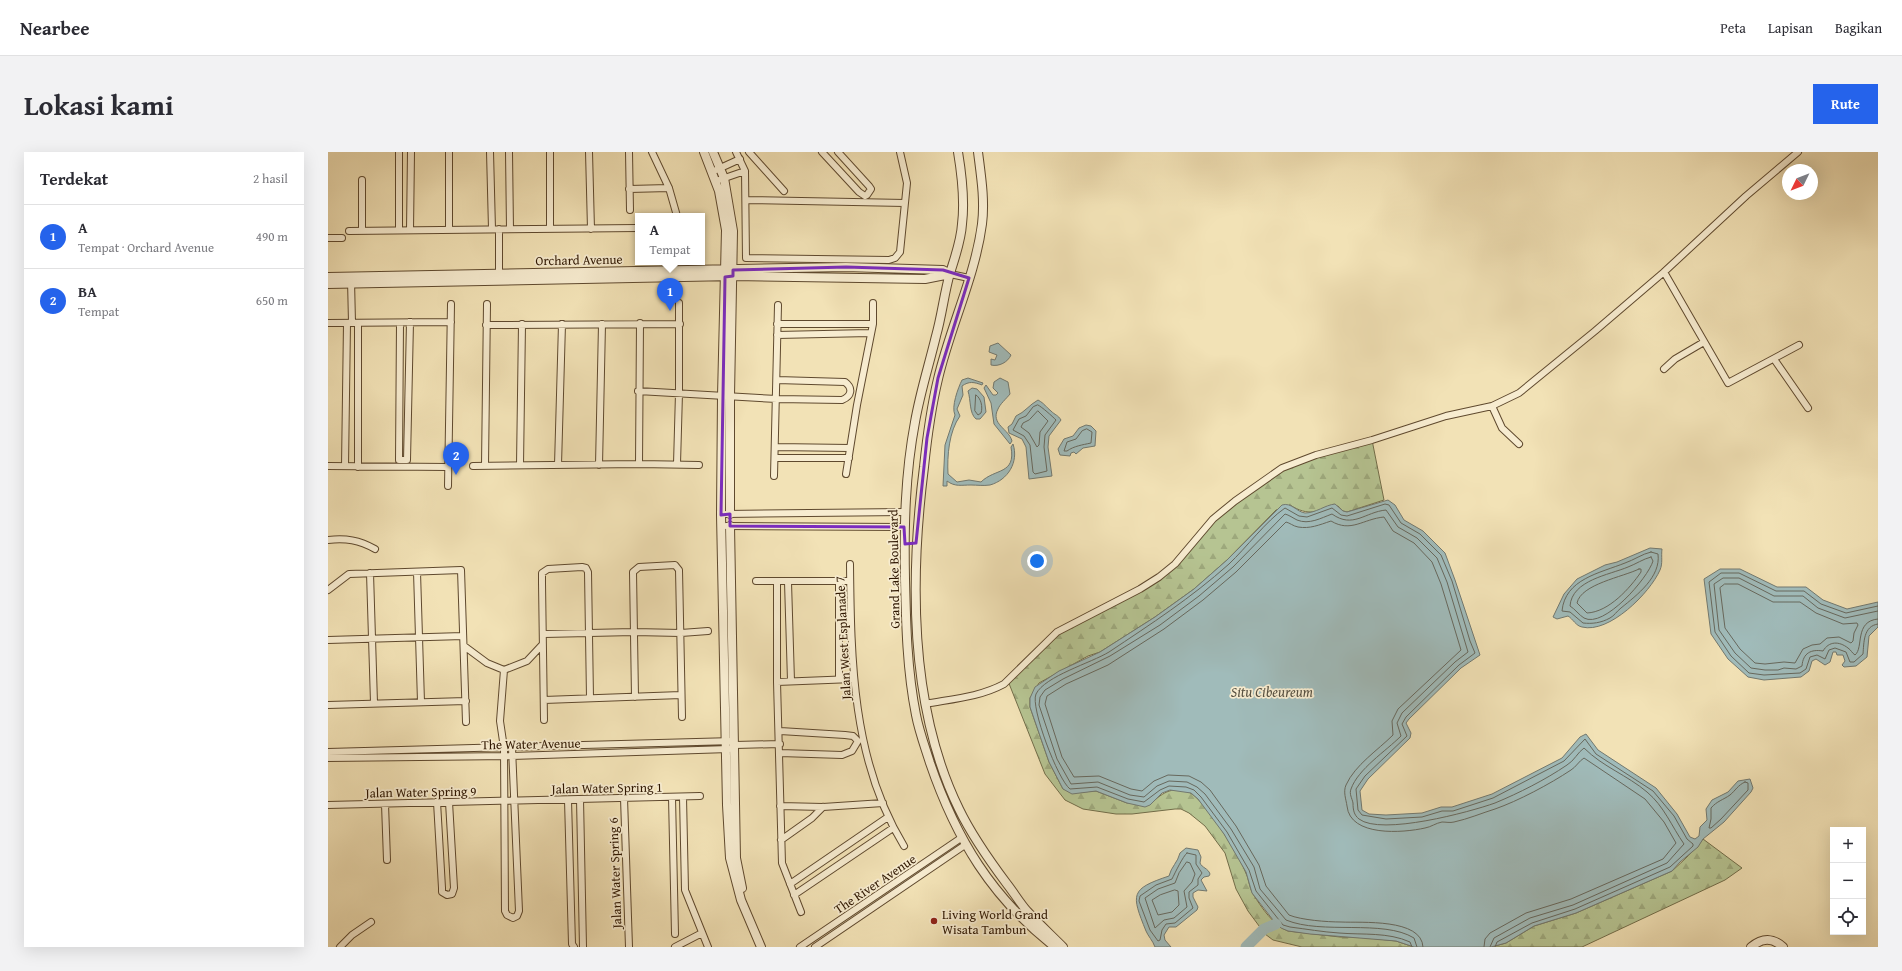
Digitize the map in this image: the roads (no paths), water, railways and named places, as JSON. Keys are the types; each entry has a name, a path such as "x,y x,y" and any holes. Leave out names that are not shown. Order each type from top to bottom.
{"street":[{"path":"399,152 399,230"},
{"path":"410,230 411,152"},
{"path":"449,152 449,230"},
{"path":"490,152 499,277"},
{"path":"509,152 510,229"},
{"path":"550,152 550,229"},
{"path":"589,152 591,229"},
{"path":"629,152 630,210"},
{"path":"652,152 669,188 676,213"},
{"path":"704,152 713,171 720,179"},
{"path":"712,152 721,168 720,179 729,273 721,514 726,526 735,745 736,858 746,900 767,947"},
{"path":"736,152 745,171 746,258 889,260 895,258 900,252 905,203 907,183 900,152"},
{"path":"749,152 784,191"},
{"path":"822,152 859,192 865,196 870,193 869,186 838,152"},
{"name":"Grand Lake Boulevard","path":"958,152 962,178 962,224 958,248 950,274 915,422 907,463 904,512 907,640 916,716 937,784 963,842 980,870 1006,902 1038,934 1055,947"},
{"name":"Grand Lake Boulevard","path":"978,152 981,174 983,214 970,278 938,378 921,492 916,543 918,641 925,704 931,733 947,781 958,808 972,834 1027,910 1063,947"},
{"path":"925,704 993,690 1004,684 1056,632 1140,589 1159,577 1175,564 1213,518 1235,500 1282,468 1316,454 1365,442 1446,416 1492,406 1528,386 1664,272 1746,196 1798,152"},
{"path":"713,171 740,159"},
{"path":"720,179 745,171"},
{"path":"362,180 362,230"},
{"path":"629,189 669,188"},
{"path":"746,200 905,203"},
{"path":"349,230 635,228"},
{"path":"328,238 342,238"},
{"name":"Orchard Avenue","path":"328,284 351,281 729,273 846,267 943,270 950,274 970,278"},
{"path":"1664,272 1728,383 1774,360 1799,345"},
{"name":"Orchard Avenue","path":"328,277 351,281"},
{"path":"351,281 358,467"},
{"path":"677,464 680,393 680,303"},
{"path":"846,474 870,333 873,324 873,303"},
{"path":"448,486 451,304"},
{"path":"485,466 487,304"},
{"path":"774,476 777,399 778,304"},
{"path":"400,322 399,460 404,461 407,460 410,322"},
{"path":"328,323 450,322"},
{"path":"344,466 352,323"},
{"path":"486,325 640,323 680,324"},
{"path":"639,464 638,391 640,323"},
{"path":"520,465 522,324"},
{"path":"558,465 562,324"},
{"path":"599,464 602,324"},
{"path":"777,324 873,324"},
{"path":"777,335 870,333"},
{"path":"1664,369 1675,359 1704,342"},
{"path":"1774,360 1808,408"},
{"path":"638,391 777,399 842,400 846,398 851,391 850,387 844,382 777,380"},
{"path":"726,396 730,514 726,526 726,745 730,858 741,900 761,947"},
{"path":"1492,406 1502,428 1519,444"},
{"path":"775,447 850,448"},
{"path":"775,458 849,458"},
{"path":"473,466 599,464 677,464 699,466"},
{"path":"328,466 448,467"},
{"path":"906,491 921,492"},
{"path":"721,514 904,512"},
{"path":"726,526 904,527"},
{"path":"328,540 350,539 362,542 375,549"},
{"path":"905,544 916,543"},
{"name":"Jalan West Esplanade 7","path":"850,564 853,679 861,730 869,765 888,817 904,846"},
{"path":"635,697 633,572 639,567 675,565 679,570 682,717"},
{"path":"544,720 542,573 548,569 582,567 586,568 588,572 590,698"},
{"path":"328,590 349,574 461,570 466,722"},
{"path":"417,572 421,702"},
{"path":"370,573 374,703"},
{"path":"756,581 850,581"},
{"path":"839,679 840,581"},
{"path":"777,582 777,682 780,731 782,863 801,912"},
{"path":"788,582 791,682"},
{"path":"544,634 634,632 681,633 708,631"},
{"path":"328,640 464,636"},
{"path":"464,646 487,664 504,670 527,661 542,645"},
{"path":"504,670 500,721 504,748 505,911 507,915 513,918 517,916 519,911 512,748"},
{"path":"777,682 853,679"},
{"path":"544,700 681,695"},
{"path":"328,705 466,701"},
{"path":"780,731 849,735 856,738 858,741 857,745 852,751 842,755 780,753"},
{"path":"695,742 695,751"},
{"name":"The Water Avenue","path":"328,752 695,742 726,745 780,744"},
{"name":"The Water Avenue","path":"328,758 512,756 695,751 726,745"},
{"name":"Jalan Water Spring 1","path":"514,801 700,796"},
{"path":"672,797 675,934"},
{"path":"683,797 684,884 708,947"},
{"name":"Jalan Water Spring 6","path":"624,798 629,947"},
{"path":"580,799 583,947"},
{"path":"568,800 572,944 574,947"},
{"name":"Jalan Water Spring 9","path":"328,805 514,801"},
{"path":"437,802 442,892 447,896 452,894 454,888 449,802"},
{"path":"780,806 823,807 883,803"},
{"path":"385,804 386,860"},
{"path":"781,840 812,818 823,807"},
{"path":"790,884 888,817"},
{"path":"794,895 893,828"},
{"name":"The River Avenue","path":"800,947 963,842"},
{"name":"The River Avenue","path":"815,947 963,842"},
{"path":"340,947 352,935 371,922"},
{"path":"675,947 702,933"},
{"path":"1038,934 1047,947"},
{"path":"1751,947 1765,939 1774,941 1783,947"}],"water":[{"path":"998,343 1011,355 1008,360 1003,363 991,365 991,359 995,360 997,355 989,352 990,346"},
{"path":"968,378 983,383 982,385 969,383 962,386 963,395 957,409 960,416 951,436 948,474 957,482 969,480 981,482 1007,467 1012,456 1011,447 1013,444 1013,464 1007,475 996,483 990,485 958,485 947,481 947,486 943,486 945,445 955,415 954,407 959,388 962,380"},
{"path":"1000,378 1008,382 1010,394 999,407 996,414 996,419 1010,437 1012,441 1010,444 994,424 991,403 984,388 986,385 993,395 996,395 998,393 993,388 994,382"},
{"path":"972,388 977,389 984,397 986,412 980,419 976,419 971,410 968,391"},
{"path":"1038,400 1061,420 1049,436 1048,447 1052,476 1029,479 1026,447 1022,439 1009,433 1008,427 1012,424 1016,416"},
{"path":"1086,425 1091,426 1096,431 1095,446 1083,448 1076,454 1074,452 1071,453 1070,456 1060,455 1058,449 1064,439 1073,436 1079,428"},
{"name":"Situ Cibeureum","path":"1388,500 1395,505 1404,520 1423,531 1445,553 1480,655 1461,668 1409,719 1406,723 1411,733 1410,738 1368,779 1360,791 1362,810 1369,814 1386,815 1422,813 1441,807 1452,807 1492,794 1562,758 1580,737 1586,734 1598,750 1656,788 1677,814 1690,837 1695,839 1699,836 1700,827 1707,820 1706,809 1712,800 1728,792 1738,781 1750,779 1753,788 1751,792 1724,822 1703,839 1698,847 1672,871 1576,913 1534,926 1506,943 1491,947 1414,947 1396,941 1310,934 1288,931 1281,928 1273,920 1252,893 1246,872 1224,834 1198,799 1191,793 1170,790 1162,793 1150,805 1145,807 1127,803 1096,791 1072,794 1063,789 1049,762 1030,707 1030,698 1035,687 1059,671 1100,652 1155,617 1194,589 1227,560 1282,505 1285,504 1291,506 1305,513 1313,512 1335,504 1343,511 1347,512"},
{"path":"1650,548 1662,549 1662,562 1660,570 1647,590 1638,600 1616,618 1593,628 1582,627 1576,624 1568,616 1557,619 1553,617 1564,594 1577,579 1605,565 1617,562"},
{"path":"1720,569 1740,569 1777,587 1806,587 1823,600 1847,609 1878,602 1878,627 1869,636 1867,657 1856,666 1844,667 1842,665 1845,661 1843,655 1837,655 1836,652 1833,652 1830,662 1825,665 1816,659 1812,661 1809,671 1801,677 1764,680 1748,677 1728,659 1711,634 1704,579"},
{"path":"1186,848 1198,850 1201,857 1200,863 1210,874 1201,880 1207,891 1198,890 1193,893 1193,897 1198,907 1197,910 1176,927 1169,927 1164,935 1165,940 1171,947 1155,947 1141,919 1136,901 1137,894 1147,885 1169,876 1180,853"}],"waterway":[{"path":"1246,947 1264,929 1276,924"}],"place":[{"name":"A","path":"670,311"},
{"name":"BA","path":"456,475"},
{"name":"Living World Grand Wisata Tambun","path":"934,921"}]}
